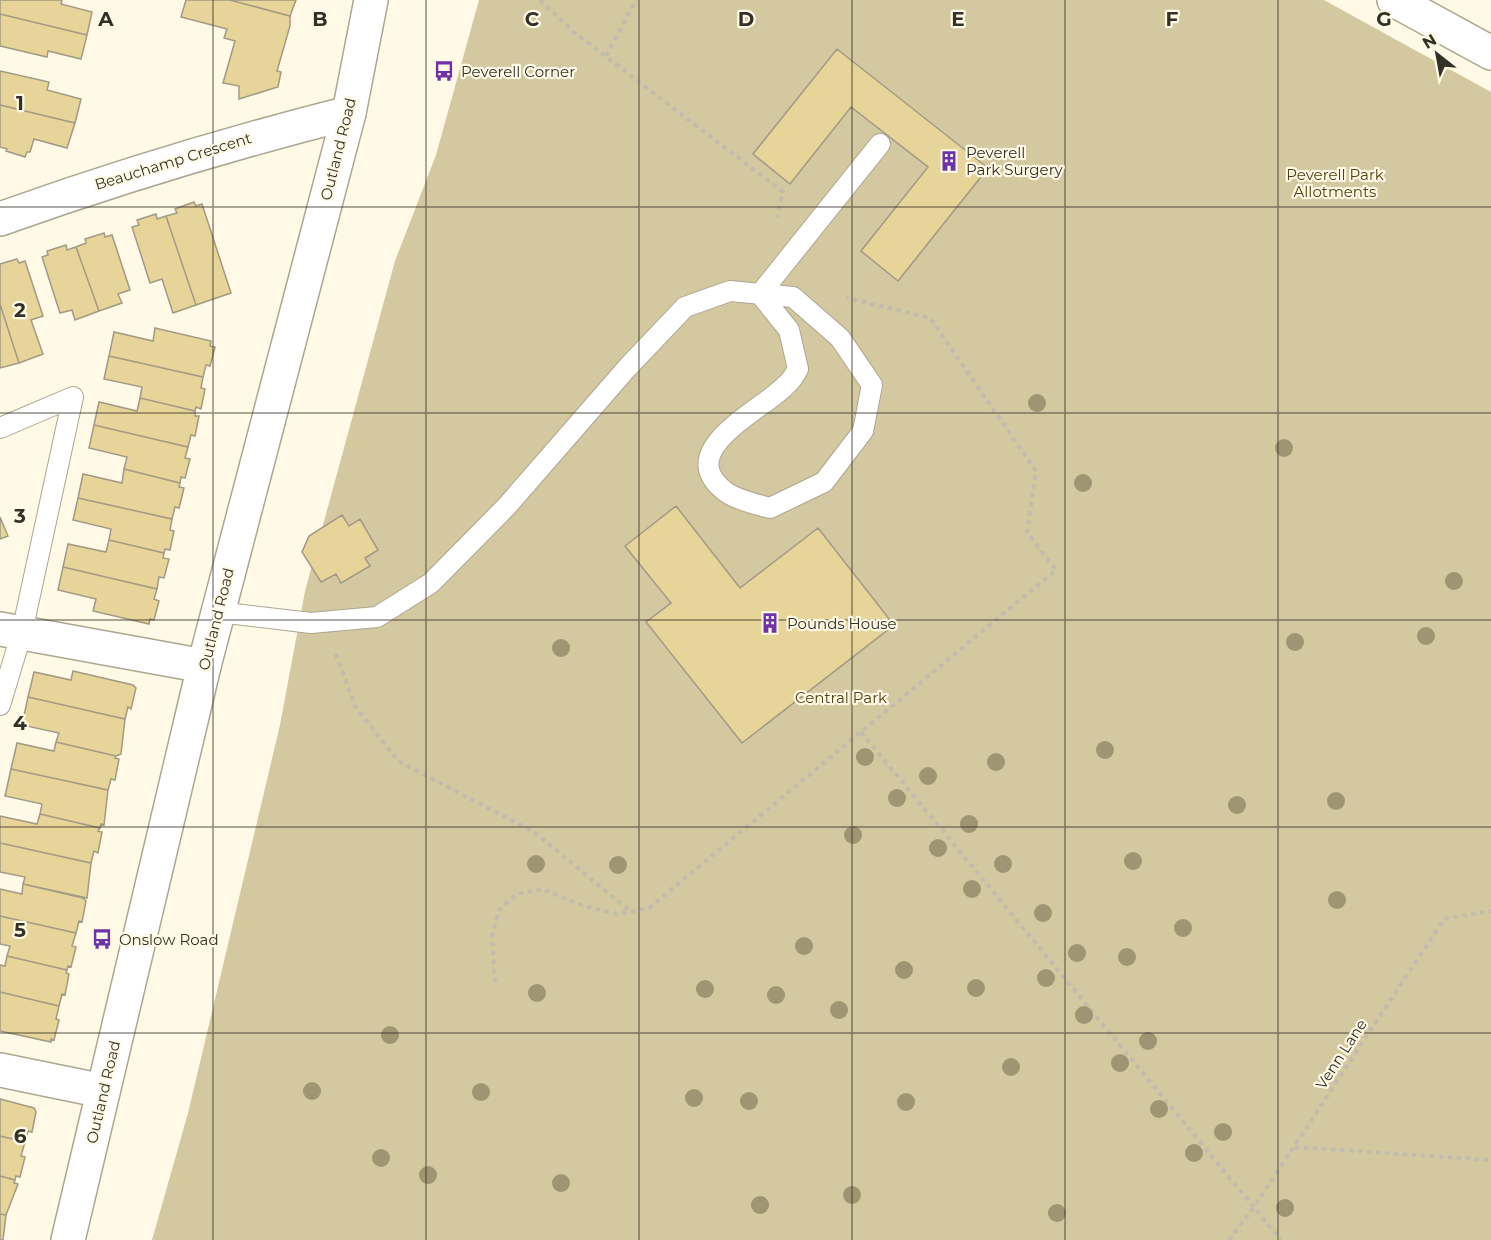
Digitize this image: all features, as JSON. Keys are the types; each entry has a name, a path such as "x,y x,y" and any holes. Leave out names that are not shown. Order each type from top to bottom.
{"main road":[{"name":"Outland Road","path":"68,1240 204,666 349,113 371,0"},
{"path":"1394,0 1491,52"},
{"name":"Beauchamp Crescent","path":"0,219 119,177 256,136 349,113"},
{"path":"11,630 204,666"},
{"path":"0,1070 103,1091"}],"lane":[{"path":"760,294 880,144"},
{"path":"218,612 311,622 377,617 431,583 507,506 627,368 685,307 730,291 793,297 840,338 872,385 863,431 824,482 770,508 727,493 710,476 709,460 717,442 787,385 798,369 789,330 760,294"},
{"path":"0,428 73,397 11,630 0,705"}],"path":[{"path":"540,0 606,56 783,192 775,226"},
{"path":"606,56 636,0"},
{"path":"495,982 492,936 494,928 499,910 518,894 542,889 584,906 617,914 649,908 1056,570 1027,532 1036,471 930,318 838,296 793,297"},
{"path":"329,621 338,664 355,706 398,761 534,832 631,912"},
{"path":"861,732 1281,1240"},
{"name":"Venn Lane","path":"1229,1240 1254,1207 1444,919 1491,911"},
{"path":"1294,1147 1491,1160"}],"green space":[{"name":"Central Park","path":"479,0 1324,0 1491,92 1491,1240 152,1240 188,1113 280,725 305,591 395,261 436,155"}],"building":[{"path":"0,0 62,0 61,4 92,12 87,35 0,14"},
{"path":"186,0 230,0 290,16 290,26 277,71 281,72 278,87 239,99 239,86 223,83 235,41 224,38 227,29 181,17"},
{"path":"230,0 296,0 290,16"},
{"path":"0,14 87,35 81,59 48,51 47,57 0,46"},
{"name":"Peverell Park Surgery","path":"837,49 988,168 898,281 861,251 928,167 851,107 790,184 753,154"},
{"path":"0,71 49,82 47,90 81,99 75,123 0,105"},
{"path":"0,105 75,123 67,148 34,139 30,152 27,152 25,157 6,151 7,149 0,147"},
{"path":"194,202 196,206 202,204 231,293 196,305 166,216 177,213 175,209"},
{"path":"156,214 157,219 166,216 196,305 173,313 162,279 150,283 132,227 139,225 137,220"},
{"path":"104,233 105,237 112,235 130,290 118,294 122,303 99,311 76,247 86,243 85,239"},
{"path":"66,245 67,250 76,247 99,311 75,320 72,310 60,313 42,257 48,255 47,251"},
{"path":"17,259 19,263 25,261 43,316 31,320 43,354 19,363 0,304 0,264"},
{"path":"0,304 19,363 0,368"},
{"path":"155,328 211,341 210,346 215,347 210,366 206,365 203,377 109,356 114,332 153,341"},
{"path":"109,356 203,377 201,388 205,389 201,409 196,407 195,411 140,398 142,387 104,379"},
{"path":"140,398 195,411 195,416 199,416 195,436 191,435 188,447 94,425 99,402 137,411"},
{"path":"94,425 188,447 185,458 190,459 185,478 181,477 180,483 124,469 127,457 89,448"},
{"path":"124,469 180,483 179,487 184,488 179,508 175,507 172,519 78,498 83,474 122,483"},
{"path":"78,498 172,519 170,530 174,531 170,550 165,549 164,553 109,540 111,529 73,520"},
{"name":"Pounds House","path":"676,506 740,588 818,528 894,625 742,743 646,622 671,603 625,546"},
{"path":"342,515 349,526 360,519 378,550 365,558 370,566 341,583 336,574 321,582 302,552 309,536"},
{"path":"0,517 8,536 0,539"},
{"path":"109,540 164,553 163,558 169,559 164,578 159,577 157,589 63,567 68,544 106,552"},
{"path":"63,567 157,589 154,599 159,601 154,620 150,619 149,624 93,611 96,599 58,590"},
{"path":"73,671 133,685 136,688 131,709 128,707 125,719 28,697 34,672 71,680"},
{"path":"28,697 125,719 121,754 116,756 56,742 59,733 22,725"},
{"path":"56,742 116,756 115,758 119,759 115,780 111,779 108,790 11,769 17,743 54,751"},
{"path":"11,769 108,790 104,825 101,824 100,828 40,814 42,804 5,796"},
{"path":"40,814 100,828 98,831 102,832 98,853 94,851 91,863 0,843 0,816 37,824"},
{"path":"0,843 91,863 87,898 23,884 25,877 0,872"},
{"path":"23,884 83,898 86,901 82,922 79,921 76,933 0,916 0,889 22,894"},
{"path":"0,916 76,933 72,946 76,947 71,967 68,966 67,970 7,956 10,946 0,944"},
{"path":"7,956 67,970 66,973 69,974 65,995 62,994 59,1006 0,992 0,965 5,966"},
{"path":"0,992 59,1006 56,1019 59,1020 54,1040 51,1039 51,1042 0,1031"},
{"path":"0,1099 34,1108 36,1112 32,1132 28,1131 25,1142 0,1136"},
{"path":"0,1136 25,1142 21,1156 25,1157 20,1177 16,1176 15,1180 0,1176"},
{"path":"0,1176 15,1180 14,1183 18,1184 6,1215 0,1214"},
{"path":"0,1214 6,1215 3,1240 0,1240"}],"place":[{"name":"Peverell Corner","path":"444,71"},
{"name":"Peverell Park Surgery","path":"949,161"},
{"name":"Pounds House","path":"770,623"},
{"name":"Onslow Road","path":"102,939"}],"park label":[{"name":"Peverell Park Allotments","path":"1335,182"}]}
